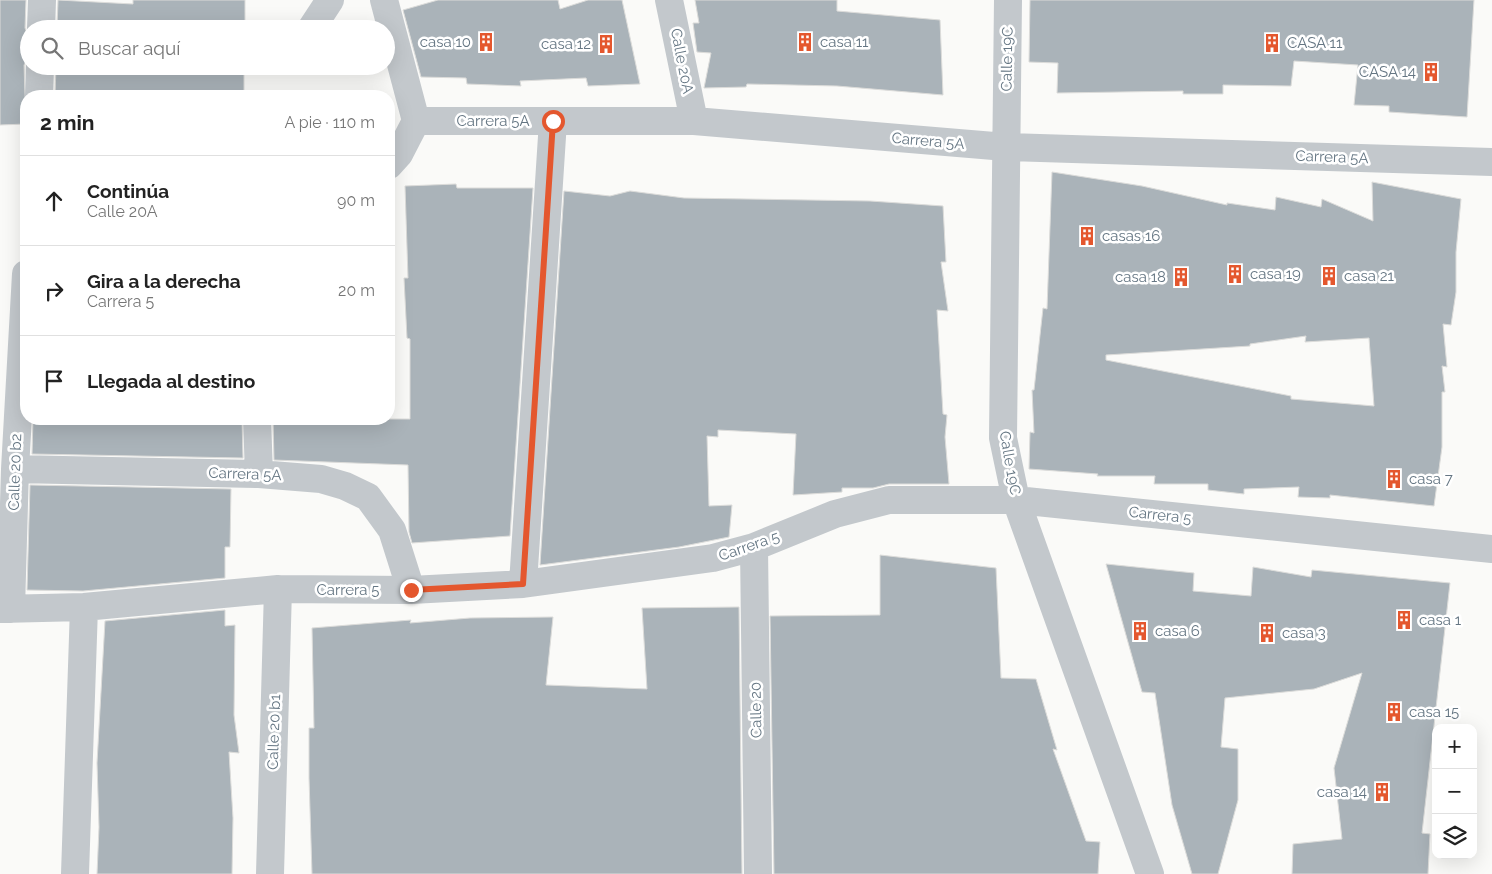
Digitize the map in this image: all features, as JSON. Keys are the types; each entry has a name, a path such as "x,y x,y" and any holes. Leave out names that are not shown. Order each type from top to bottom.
{"street":[{"path":"42,0 42,20"},
{"path":"318,20 330,0"},
{"path":"384,0 389,20"},
{"name":"Calle 20A","path":"669,0 694,121"},
{"name":"Calle 19C","path":"1008,0 1003,438 1016,500 1150,874"},
{"path":"395,42 416,121 395,158"},
{"path":"38,90 39,75"},
{"name":"Carrera 5A","path":"416,121 694,121 1006,147 1492,162"},
{"path":"523,584 553,121"},
{"name":"Calle 20 b2","path":"5,609 15,469 16,321 20,302"},
{"path":"257,425 258,474"},
{"name":"Carrera 5A","path":"15,469 258,474 321,479 345,486 368,497 392,530 411,590"},
{"name":"Carrera 5","path":"5,609 84,607 278,590 411,590 523,584 713,558 754,546 835,514 889,500 1016,500 1492,549"},
{"name":"Calle 20","path":"754,546 758,874"},
{"name":"Calle 20 b1","path":"270,874 278,590"},
{"path":"75,874 84,607"}],"building":[{"path":"0,0 26,0 25,20 20,20 20,75 24,75 25,90 20,90 20,124 0,125"},
{"path":"58,0 133,4 133,0 245,0 245,20 57,20"},
{"path":"438,0 558,0 560,9 588,0 622,0 640,84 588,86 586,78 520,81 521,86 467,84 466,78 421,77 403,10"},
{"path":"695,0 837,0 837,11 940,20 943,95 837,86 747,84 746,87 704,88 711,53 697,52 693,23 699,23"},
{"path":"1030,0 1474,0 1467,117 1389,112 1389,106 1354,105 1358,65 1294,61 1291,86 1223,85 1223,94 1183,94 1183,91 1057,93 1058,63 1029,62"},
{"path":"56,75 244,75 244,90 55,90"},
{"path":"1052,172 1142,186 1227,205 1227,203 1275,210 1276,197 1321,207 1322,199 1373,221 1372,182 1461,199 1456,252 1456,292 1451,325 1443,324 1447,367 1442,366 1445,392 1442,392 1442,447 1434,506 1330,495 1330,498 1298,497 1299,487 1244,489 1244,494 1208,490 1208,484 1154,484 1155,476 1097,476 1098,474 1029,469 1030,432 1034,433 1032,390 1034,390 1043,308 1047,309","holes":["1306,336 1305,342 1369,338 1374,406 1291,399 1291,396 1106,360 1106,355 1250,346 1250,344"]},
{"path":"456,184 457,188 533,188 510,536 412,543 409,532 408,465 274,460 273,425 395,425 395,419 410,419 410,339 407,338 404,278 408,278 405,186"},
{"path":"564,191 610,196 630,191 684,198 870,201 943,206 946,262 941,262 948,311 937,310 943,414 947,415 945,437 949,484 889,484 873,488 842,488 842,492 793,495 796,434 718,430 718,437 707,436 709,506 732,505 729,537 679,547 540,565"},
{"path":"33,425 242,425 243,458 32,454"},
{"path":"30,485 231,489 230,547 225,547 225,578 83,591 27,590"},
{"path":"880,555 996,568 1001,678 1036,679 1057,750 1053,749 1086,841 1100,842 1098,874 774,874 770,616 880,615"},
{"path":"1106,564 1194,573 1193,591 1251,596 1253,567 1311,577 1312,570 1450,583 1434,724 1432,724 1432,744 1422,833 1430,834 1428,874 1292,874 1293,844 1342,839 1334,768 1362,673 1314,689 1225,698 1221,747 1238,749 1238,800 1218,874 1192,874 1172,805 1155,693 1142,692"},
{"path":"739,607 742,874 312,874 309,728 314,728 312,628 411,620 410,623 470,618 553,617 546,685 647,689 642,608"},
{"path":"225,610 225,626 235,625 234,715 239,753 229,752 233,818 232,874 97,874 99,827 97,763 105,621"}],"place":[{"name":"casa 10","path":"486,42"},
{"name":"casa 11","path":"805,42"},
{"name":"CASA 11","path":"1272,43"},
{"name":"casa 12","path":"606,44"},
{"name":"CASA 14","path":"1431,72"},
{"name":"casas 16","path":"1087,236"},
{"name":"casa 19","path":"1235,274"},
{"name":"casa 21","path":"1329,276"},
{"name":"casa 18","path":"1181,277"},
{"name":"casa 7","path":"1394,479"},
{"name":"casa 1","path":"1404,620"},
{"name":"casa 6","path":"1140,631"},
{"name":"casa 3","path":"1267,633"},
{"name":"casa 15","path":"1394,712"},
{"name":"casa 14","path":"1382,792"}],"route":[{"path":"411,590 523,584 553,121"}]}
